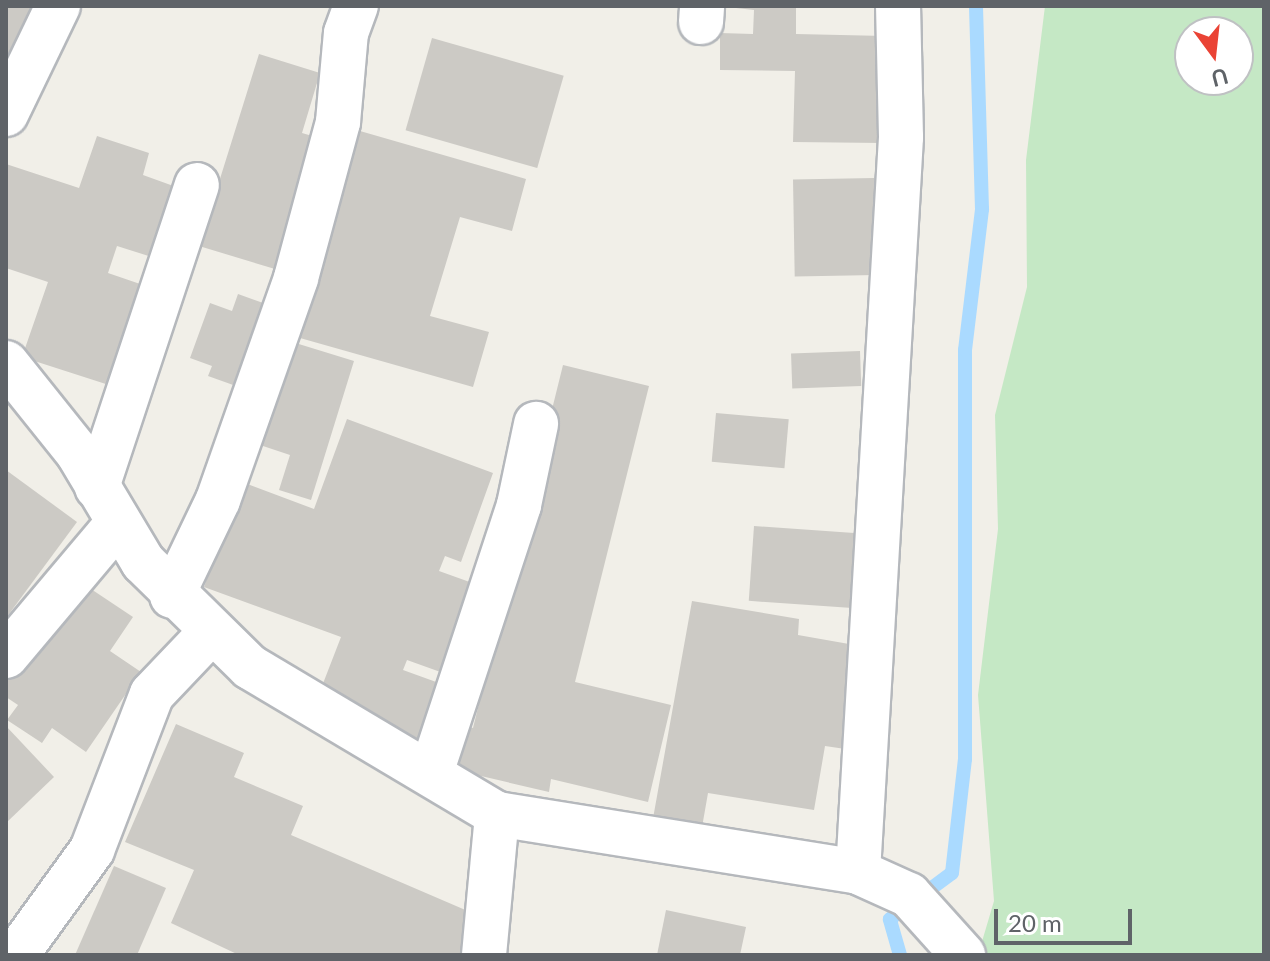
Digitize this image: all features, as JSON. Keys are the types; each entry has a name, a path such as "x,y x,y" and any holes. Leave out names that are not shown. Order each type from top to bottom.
{"street":[{"path":"6,114 58,6"},
{"path":"172,596 218,500 296,278 338,122 346,33 356,6"},
{"path":"858,872 901,137 898,6"},
{"path":"6,656 107,506 197,185"},
{"path":"6,363 172,596 250,667 432,770 497,814 858,872 909,895 957,950"},
{"path":"432,770 519,505 536,424"},
{"path":"16,955 92,850 152,694 210,633"},
{"path":"484,955 497,814"}],"green space":[{"path":"1045,6 1264,6 1264,955 978,955 994,901 978,695 998,529 995,415 1027,287 1026,160"}],"building":[{"path":"6,6 40,6 6,75"},
{"path":"718,6 796,6 796,34 885,36 882,143 793,142 795,71 720,70 720,33 753,34 754,10"},
{"path":"432,38 564,76 537,168 406,130"},
{"path":"259,54 320,73 302,133 326,140 285,272 199,246"},
{"path":"360,131 526,179 512,231 460,217 430,316 489,332 473,387 300,338"},
{"path":"97,136 149,153 143,175 179,188 155,258 117,246 108,273 146,286 112,386 22,357 48,282 6,268 6,164 79,188"},
{"path":"874,178 876,275 795,276 793,179"},
{"path":"238,294 280,309 250,391 208,376 212,366 190,358 210,303 232,311"},
{"path":"289,341 354,361 311,500 279,490 290,455 257,444"},
{"path":"860,351 861,386 792,388 791,353"},
{"path":"563,365 649,386 575,682 671,705 648,802 551,779 549,792 451,769 461,725 473,728"},
{"path":"716,413 789,419 784,468 712,462"},
{"path":"347,419 493,473 461,562 445,556 439,571 478,585 446,674 407,660 403,670 450,687 426,751 317,699 341,637 204,587 242,482 314,509"},
{"path":"6,470 77,522 6,618"},
{"path":"754,526 865,534 859,609 749,601"},
{"path":"88,587 133,617 110,651 141,672 86,752 52,728 42,743 7,720 18,705 6,697 6,682 54,612 65,620"},
{"path":"692,601 799,619 798,635 866,647 859,751 825,746 814,810 708,793 701,833 652,824"},
{"path":"176,724 244,753 234,777 303,806 291,835 484,918 468,955 239,955 171,923 194,870 125,842"},
{"path":"6,726 54,777 6,823"},
{"path":"114,866 166,888 137,955 75,955"},
{"path":"666,910 746,927 740,955 657,955"}],"waterway":[{"path":"900,955 890,919 952,873 965,759 965,350 982,209 976,6"}]}
